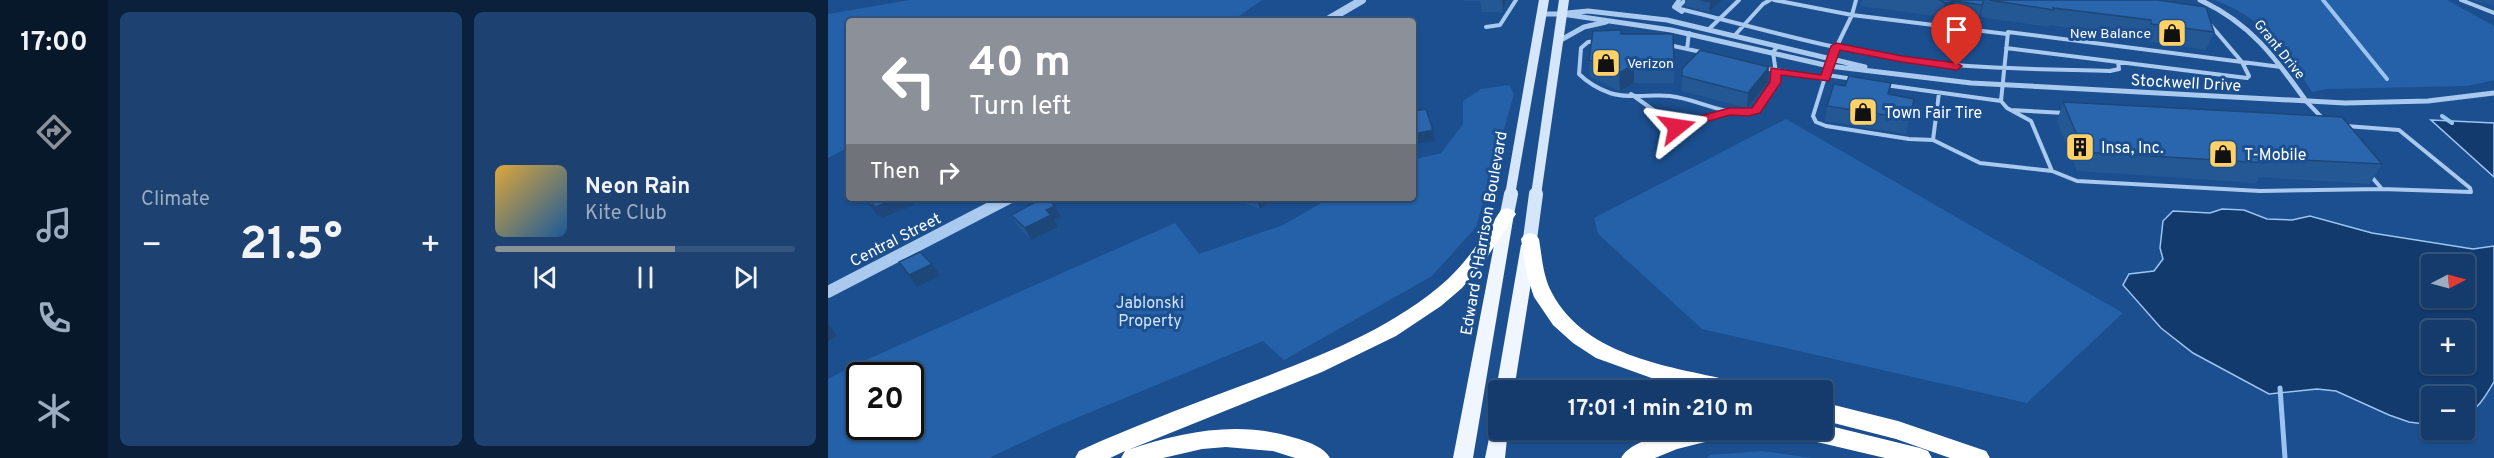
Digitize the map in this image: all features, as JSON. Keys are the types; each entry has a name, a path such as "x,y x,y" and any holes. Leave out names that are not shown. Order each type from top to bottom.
{"highway":[{"path":"1087,458 1154,429 1331,360 1390,331 1454,284 1476,260 1507,214"},
{"path":"1530,239 1537,279 1544,297 1555,314 1578,336 1607,354 1629,362 1699,380"},
{"path":"1833,414 1907,433 1978,458"},
{"path":"1833,435 1920,458"},
{"path":"1133,458 1198,441 1234,438 1272,440 1318,458"},
{"path":"1633,458 1673,440"}],"main road":[{"name":"Edward S Harrison Boulevard","path":"1463,458 1544,0"},
{"path":"1507,380 1530,239 1564,0"},
{"path":"1495,458 1497,440"}],"street":[{"path":"1331,18 1362,0"},
{"name":"Grant Drive","path":"2200,0 2218,7 2247,26 2306,101"},
{"name":"Stockwell Drive","path":"1562,14 1588,10 1667,20 1877,71"},
{"name":"Stockwell Drive","path":"1541,14 1562,14 1689,33 1830,66 2003,86 2306,101 2414,102 2494,93"},
{"name":"Stockwell Drive","path":"1559,41 1584,27 1612,21"},
{"name":"Central Street","path":"828,292 1003,201"}],"lane":[{"path":"1486,27 1500,25 1503,17 1514,9 1516,0"},
{"path":"1679,0 1674,5 1677,10 1703,15"},
{"path":"1685,0 1679,6 1680,9 1906,60 1957,66 2110,71 2119,69 2118,62"},
{"path":"1709,29 1739,0"},
{"path":"1735,35 1764,4 1772,0 1852,15 2007,34 2011,32 2281,67"},
{"path":"1856,0 1852,15 1831,58 1813,116 1816,122 1826,126 1909,139 1933,140 1980,163 2052,171 2083,182 2259,191 2382,189 2465,193 2471,190 2399,130 2339,126"},
{"path":"2461,0 2494,14"},
{"path":"2006,48 2247,78 2242,62 2205,20"},
{"path":"1687,49 1689,33"},
{"path":"2001,101 2007,34"},
{"path":"1607,41 1588,42 1581,48 1581,76 1609,93 1672,96 1729,112 1748,113 1756,111 1776,82 1773,52 1778,46"},
{"path":"1666,44 1709,54"},
{"path":"1764,68 1860,80"},
{"path":"1883,84 2001,101 2011,110 2031,121 2052,171"},
{"path":"1933,140 1939,93"},
{"path":"1630,94 1677,127 1729,112"},
{"path":"2306,101 2329,125 2317,125"},
{"path":"2011,110 2070,113"},
{"path":"2367,171 2382,189"}],"green space":[{"path":"910,0 1262,0 1236,18 846,18 846,149 828,158 828,14"},
{"path":"2214,0 2447,0 2494,26 2494,80 2468,86 2327,89 2312,92 2272,37 2247,16"},
{"name":"Jablonski Property","path":"1509,85 1514,94 1476,227 1432,276 1284,360 1263,341 1057,426 989,458 828,458 828,379 846,370 846,440 924,440 924,362 861,362 1175,223 1199,254 1283,225 1325,201 1416,201 1416,159 1441,153 1463,124 1463,101 1481,89"},
{"path":"1786,119 2123,313 2027,403 1702,329 1598,234 1594,218"},
{"path":"1761,451 1813,458 1707,458 1710,455"}],"shaded area":[{"path":"2431,120 2494,123 2494,177"},
{"path":"2222,209 2244,210 2267,219 2292,220 2310,216 2372,233 2473,249 2494,246 2494,382 2475,408 2475,386 2421,386 2421,424 2389,415 2336,391 2317,389 2269,394 2193,353 2161,328 2123,285 2129,274 2154,271 2163,259 2160,248 2163,221 2173,211 2210,213"}],"building":[{"path":"1940,0 1984,0 1982,5 1955,1 1945,3"},
{"path":"1989,0 2157,0 2206,7 2214,32 2151,24 2151,20 2053,8 2054,10"},
{"path":"1621,30 1621,34 1673,34 1674,65 1634,65 1619,73 1589,60 1593,31"},
{"path":"1700,50 1769,67 1748,93 1682,76 1682,69"},
{"path":"1849,76 1891,83 1888,94 1914,99 1910,119 1827,106 1834,84 1845,86"},
{"path":"2063,102 2342,117 2382,164 2262,158 2266,163 2084,152"},
{"path":"1426,109 1433,130 1416,134 1416,111"},
{"path":"868,201 890,201 875,207 873,204 870,205"},
{"path":"1037,201 1049,201 1055,206 1046,210 1051,215 1025,228 1011,215"},
{"path":"920,252 932,264 909,275 899,262"}],"waterway":[{"path":"2323,0 2387,79"},
{"path":"2442,116 2452,123"},
{"path":"2280,388 2285,458"}],"place":[{"name":"New Balance","path":"2172,33"},
{"name":"Verizon","path":"1606,63"},
{"name":"Town Fair Tire","path":"1863,112"},
{"name":"Insa, Inc.","path":"2080,147"},
{"name":"T-Mobile","path":"2223,154"}],"route":[{"path":"1677,127 1729,112 1756,111 1777,80 1775,71 1825,79 1836,46 1902,59 1957,66"}]}
